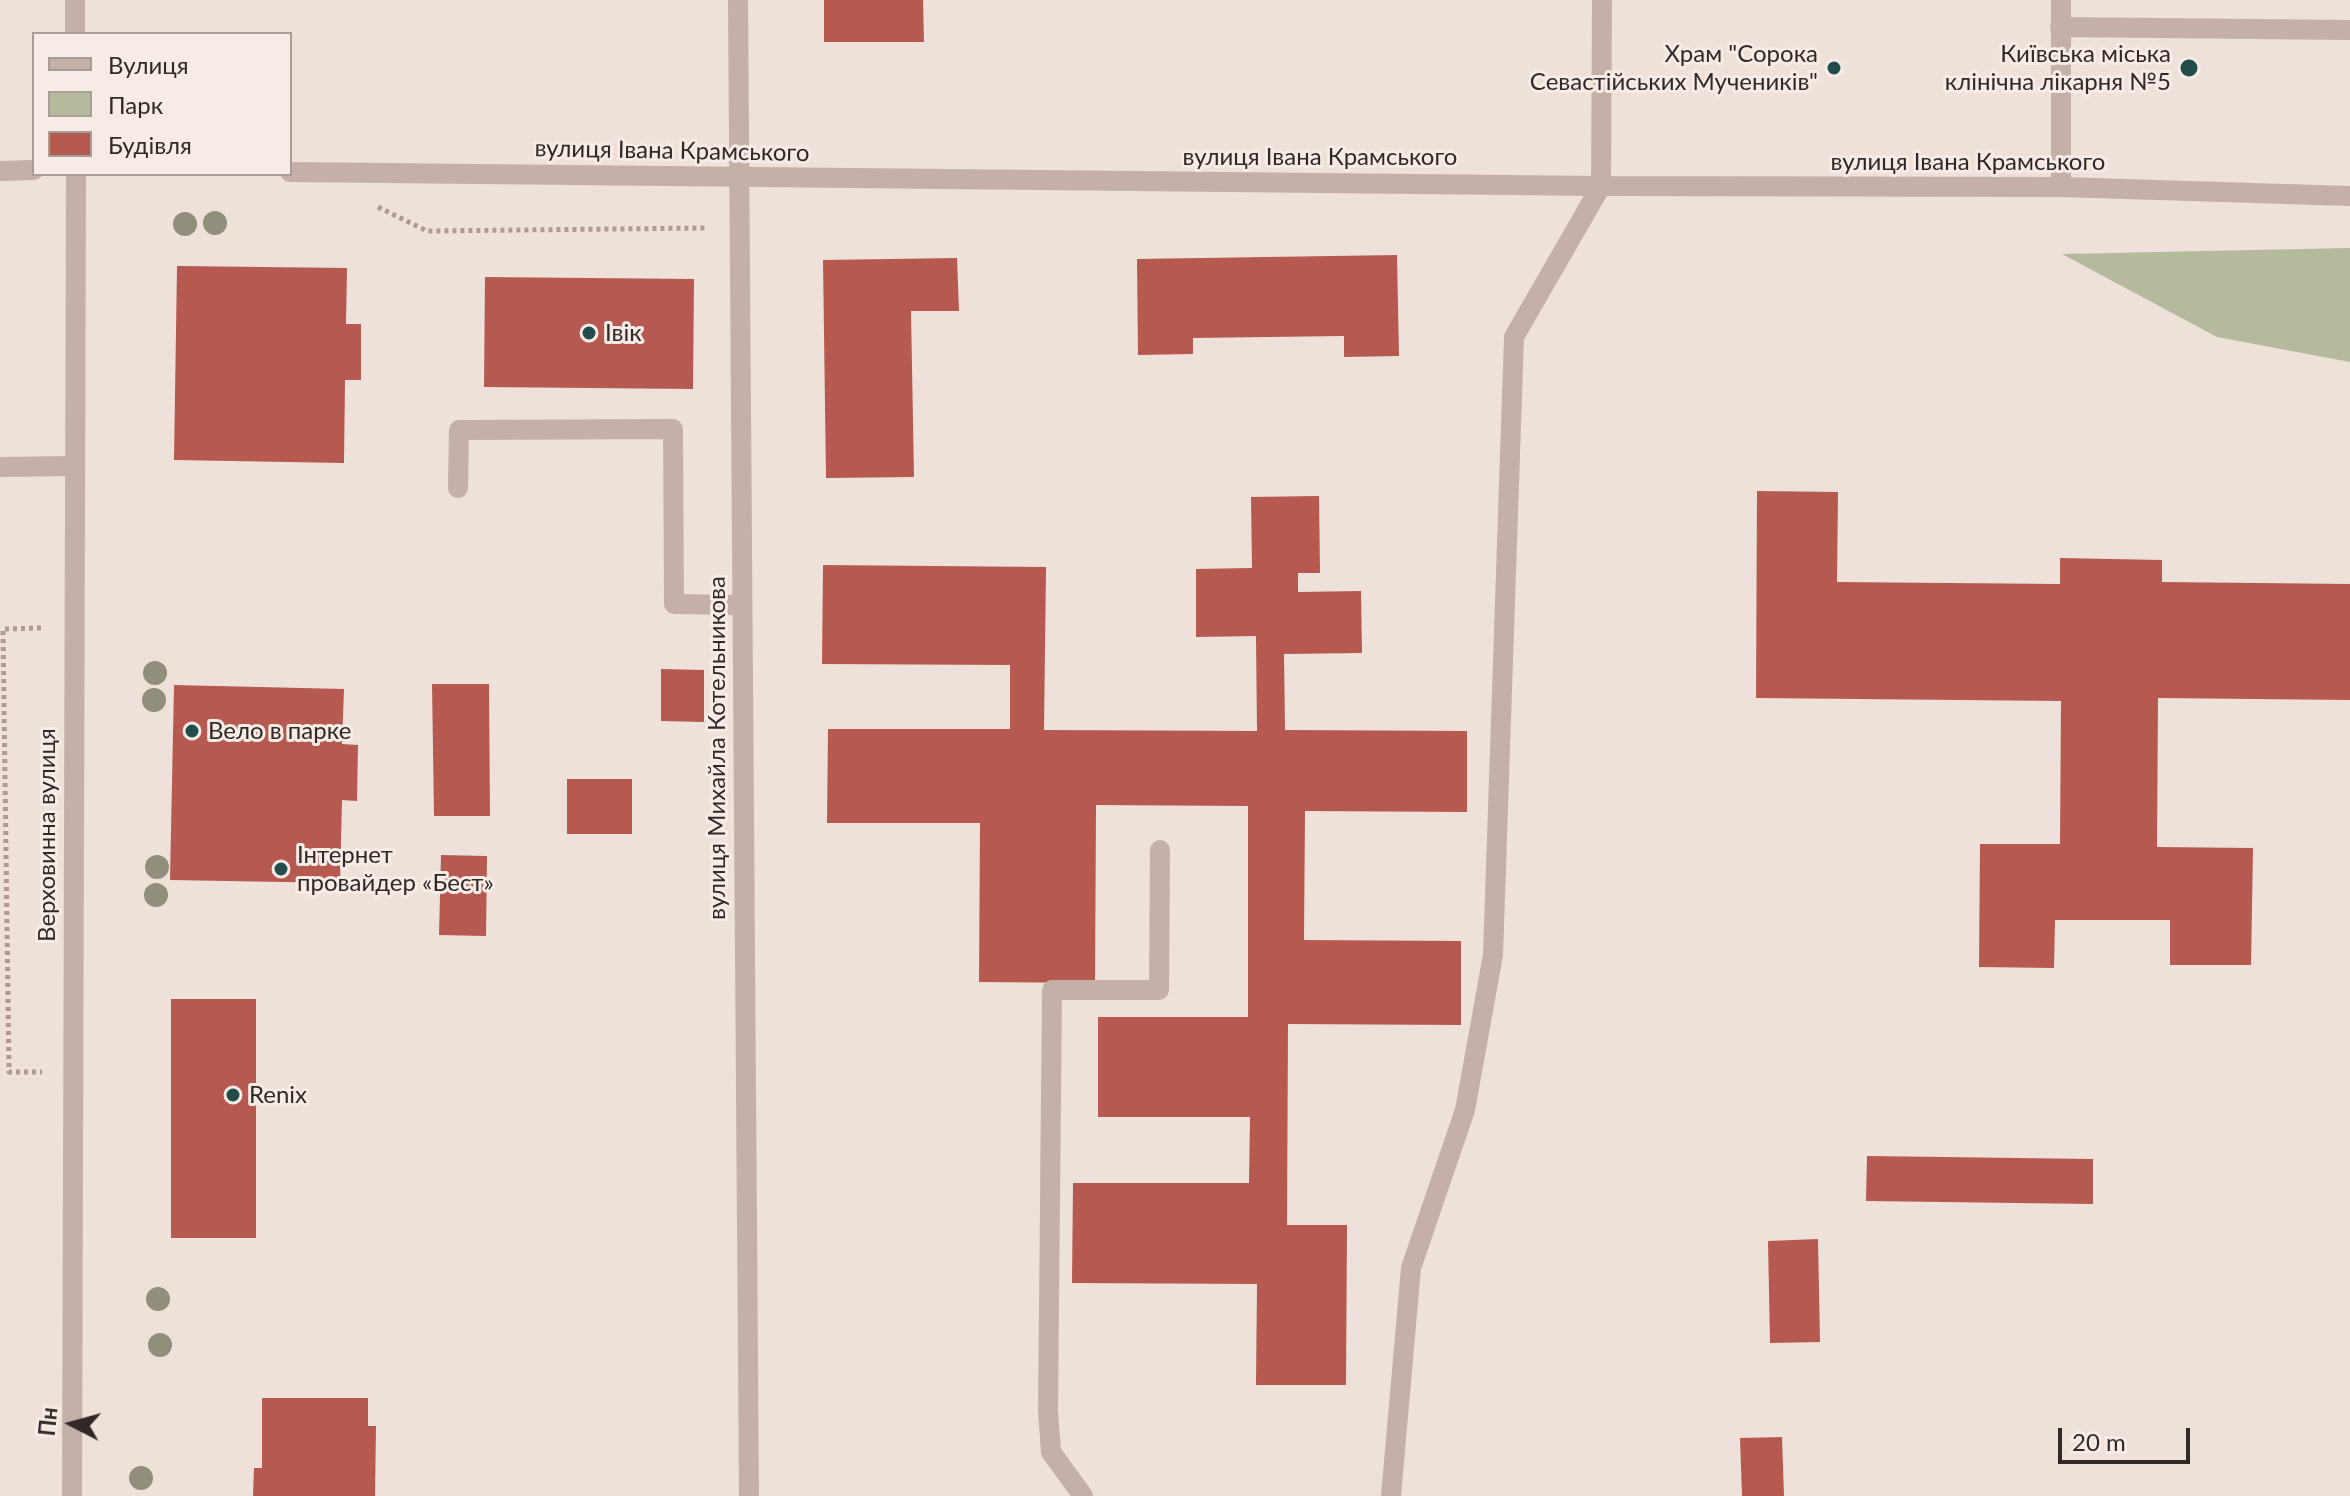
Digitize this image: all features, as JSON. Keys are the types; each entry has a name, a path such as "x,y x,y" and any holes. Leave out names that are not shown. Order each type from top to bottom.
{"street":[{"path":"75,0 75,32"},
{"name":"вулиця Михайла Котельникова","path":"738,0 749,1496"},
{"path":"1391,1496 1411,1268 1465,1110 1493,955 1514,337 1601,186 1602,0"},
{"path":"2061,0 2061,187"},
{"path":"2060,27 2350,30"},
{"path":"0,171 32,170"},
{"name":"вулиця Івана Крамського","path":"292,172 738,179 2061,187 2350,196"},
{"name":"Верховинна вулиця","path":"72,1496 76,176"},
{"path":"458,488 459,430 673,429 674,604 742,605"},
{"path":"0,467 74,466"},
{"path":"1083,1496 1051,1452 1048,1411 1052,990 1159,990 1160,850"}],"path":[{"path":"367,202 427,231 741,227"},
{"path":"3,629 9,1072"}],"green space":[{"path":"2350,248 2350,362 2217,337 2062,254"}],"building":[{"path":"824,0 923,0 924,42 824,42"},
{"path":"1397,255 1399,356 1344,357 1344,336 1193,338 1193,354 1138,355 1137,259"},
{"path":"957,258 959,311 911,311 914,477 826,478 823,260"},
{"path":"177,266 347,268 346,324 361,324 361,380 345,380 344,463 174,460"},
{"name":"Івік","path":"485,277 694,279 693,389 484,387"},
{"path":"1757,491 1838,492 1837,582 2060,584 2060,558 2162,560 2162,582 2350,584 2350,700 2158,698 2157,847 2253,848 2251,965 2170,965 2170,920 2055,920 2054,968 1979,967 1980,844 2060,844 2061,701 1756,698"},
{"path":"1319,496 1320,573 1298,573 1298,592 1361,591 1362,653 1284,654 1285,730 1467,731 1467,812 1305,811 1304,940 1461,941 1461,1025 1288,1024 1287,1225 1347,1225 1346,1385 1256,1385 1257,1284 1072,1283 1073,1183 1249,1183 1250,1117 1098,1117 1098,1017 1248,1017 1248,806 1096,805 1095,983 979,982 980,823 827,823 828,729 1010,729 1010,665 822,664 823,565 1046,567 1044,730 1257,731 1256,636 1196,637 1196,569 1252,568 1251,497"},
{"path":"661,669 704,670 704,722 661,721"},
{"path":"432,684 489,684 490,816 434,816"},
{"path":"174,685 344,689 342,744 358,745 357,801 342,800 340,883 170,880"},
{"path":"567,779 632,779 632,834 567,834"},
{"path":"441,855 487,856 486,936 439,935"},
{"path":"171,999 256,999 256,1238 171,1238"},
{"path":"1867,1156 2093,1159 2093,1204 1866,1201"},
{"path":"1818,1239 1820,1342 1770,1343 1768,1241"},
{"path":"262,1398 368,1398 368,1426 376,1426 375,1496 253,1496 254,1468 262,1468"},
{"path":"1782,1437 1784,1496 1742,1496 1740,1438"}],"place":[{"name":"Храм \"Сорока Севастійських Мучеників\"","path":"1834,68"},
{"name":"Київська міська клінічна лікарня №5","path":"2189,68"},
{"name":"Івік","path":"589,333"},
{"name":"Вело в парке","path":"192,731"},
{"name":"Інтернет провайдер «Бест»","path":"281,869"},
{"name":"Renix","path":"233,1095"}]}
